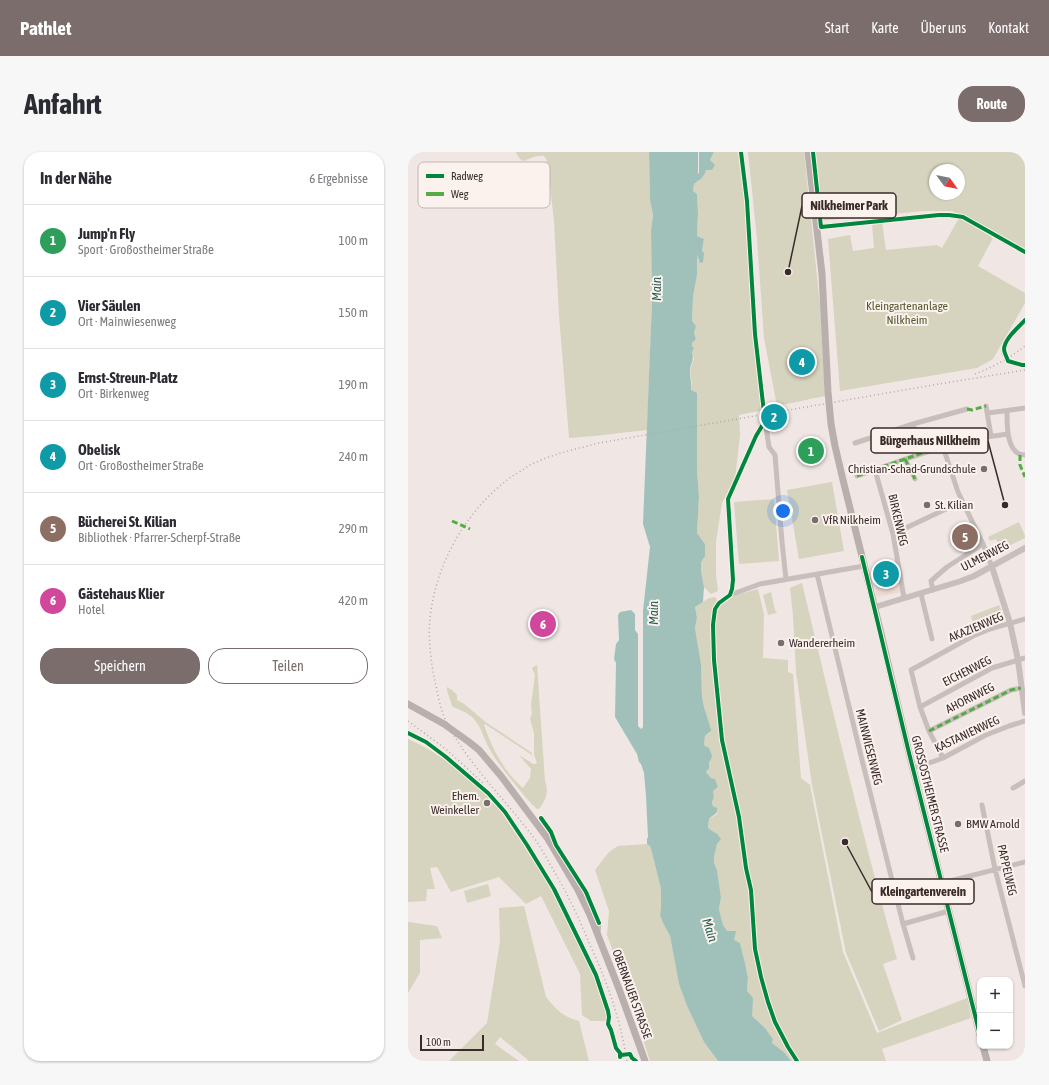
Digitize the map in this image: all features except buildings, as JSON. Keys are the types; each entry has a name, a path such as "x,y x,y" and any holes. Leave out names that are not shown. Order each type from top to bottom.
{"main road":[{"name":"GROSSOSTHEIMER STRASSE","path":"808,152 822,274 831,424 842,480 977,1023"},
{"name":"OBERNAUER STRASSE","path":"408,704 444,724 479,750 501,776 548,839 578,890 590,915 620,989 644,1061"},
{"path":"984,1049 986,1061"}],"street":[{"path":"816,227 866,221 949,215 962,217 1025,252"},
{"path":"1004,354 1006,341 1025,320"},
{"path":"986,406 991,436"},
{"path":"988,413 1025,408"},
{"path":"855,443 913,424 967,409"},
{"path":"1007,410 1008,434 1012,447 1016,453 1025,455"},
{"path":"765,421 769,447 775,455 786,579"},
{"path":"913,424 922,453"},
{"path":"856,476 943,447 991,436 1008,434"},
{"path":"943,447 958,492 992,566 1010,623 1018,660 1025,714"},
{"path":"905,459 915,479"},
{"name":"BIRKENWEG","path":"876,470 893,534 904,598"},
{"path":"893,534 946,509"},
{"name":"ULMENWEG","path":"933,590 931,581 947,567 983,544"},
{"name":"ULMENWEG","path":"875,608 960,581 1025,548"},
{"path":"730,595 760,584 864,566"},
{"name":"MAINWIESENWEG","path":"817,574 903,924 913,958"},
{"path":"921,594 932,639"},
{"name":"AKAZIENWEG","path":"920,707 911,670 973,636 990,629 1025,619"},
{"name":"EICHENWEG","path":"920,707 992,668 1025,658"},
{"name":"AHORNWEG","path":"929,731 1011,690 1023,691"},
{"path":"920,707 929,731 942,758"},
{"name":"KASTANIENWEG","path":"918,767 942,758 986,735 1025,721"},
{"path":"1013,788 1025,781"},
{"name":"PAPPELWEG","path":"982,805 995,869 1025,986"},
{"path":"942,883 1025,862"},
{"path":"903,924 949,911"},
{"name":"OBERNAUER STRASSE","path":"598,934 599,923"}],"green space":[{"path":"516,152 649,152 650,200 653,215 651,231 652,301 647,430 569,438 550,185 550,162 547,162 544,156 536,156 524,161 519,158"},
{"path":"714,152 742,152 764,410 739,415 740,435 735,479 722,503 716,542 716,575 718,591 711,594 704,587 701,571 701,562 705,544 697,533 699,497 697,470 697,394 691,390 692,384 690,371 694,358 692,353 694,347 691,347 692,343 696,339 694,333 696,326 692,321 693,297 697,275 697,255 699,261 704,239 697,236 697,194 693,191 694,184 699,181 706,169 712,170 710,160"},
{"path":"748,152 804,152 820,305 825,396 777,406 764,338 757,239"},
{"path":"814,152 1025,152 1025,251 952,211 924,211 820,221 819,193"},
{"name":"Kleingartenanlage Nilkheim","path":"959,218 993,238 978,266 1025,293 1025,303 993,359 977,368 840,391 828,239 850,235 853,251 874,248 872,223 882,222 886,250 937,245 942,248"},
{"name":"VfR Nilkheim","path":"832,482 844,551 799,559 787,490"},
{"path":"774,499 779,561 739,564 734,502"},
{"path":"1019,522 1025,538 1001,550 996,539 990,541 988,537"},
{"path":"802,583 859,818 897,959 883,964 902,1020 879,1031 846,953 812,785 796,672 790,588"},
{"path":"758,589 764,614 763,658 788,660 788,672 793,674 801,778 810,785 843,952 877,1033 967,998 971,1018 882,1049 886,1061 791,1061 784,1052 772,1043 773,1039 765,1028 752,1016 747,991 748,978 740,943 733,940 723,925 719,909 721,897 717,870 714,863 717,844 720,840 714,832 708,828 709,819 717,814 712,802 714,797 713,791 718,787 715,779 711,778 706,772 711,754 704,744 705,736 710,733 702,697 701,664 695,628 697,618 695,607 709,598 715,597 718,604 736,595"},
{"path":"771,592 777,613 768,615 763,595"},
{"path":"999,605 1005,620 976,631 971,616"},
{"path":"537,665 545,781 547,788 545,799 539,809 529,802 499,764 489,748 476,721 468,714 452,706 447,690 447,687 457,695 457,700 463,703 487,723 532,753 532,755 485,724 484,725 499,759 510,775 523,788 530,778 531,769 519,755 533,764 537,763 534,755 534,733 530,719 532,714 531,705 535,675 532,668"},
{"path":"408,739 436,754 462,772 485,794 511,824 539,868 591,970 604,1001 607,1021 591,1021 582,1015 580,974 541,896 526,904 499,877 451,892 437,867 430,868 435,889 427,889 426,901 408,902"},
{"path":"647,844 651,849 661,889 660,915 670,936 679,984 687,1006 704,1042 718,1061 650,1061 625,984 607,935 609,911 595,870 609,852 618,846"},
{"path":"488,884 491,896 467,903 464,891"},
{"path":"524,906 546,997 560,1012 579,1021 589,1061 529,1061 500,1037 495,1044 519,1061 449,1061 487,1023 500,941 499,908"},
{"path":"408,922 437,926 442,938 420,940 420,973 408,993"}],"shaded area":[{"path":"895,561 901,592 880,597 876,595 875,580 872,568"}],"water":[{"name":"Main","path":"649,152 698,152 699,174 699,152 714,152 710,160 715,165 712,170 706,170 702,178 694,184 693,191 697,194 697,236 704,239 702,251 704,253 703,262 700,263 697,255 697,275 693,297 692,321 696,326 694,333 696,339 692,343 692,347 694,347 690,370 691,390 697,393 697,470 699,497 697,533 705,544 705,556 701,562 704,587 703,602 695,607 697,618 695,628 701,664 702,697 711,730 705,736 704,744 709,748 712,757 709,763 709,769 706,772 711,778 715,779 718,787 713,791 714,797 712,802 713,806 717,808 717,810 716,814 709,819 708,828 717,834 721,839 717,844 714,857 721,897 719,909 723,925 727,931 736,931 734,940 740,943 748,978 747,991 753,998 752,1016 765,1028 773,1039 772,1043 784,1052 791,1061 718,1061 704,1042 687,1006 679,984 670,936 660,915 661,889 651,849 647,844 648,837 644,773 637,754 615,717 616,663 614,659 616,644 619,640 618,615 620,612 631,610 635,614 635,630 638,634 638,726 641,729 643,727 643,611 650,547 643,524 652,301 651,231 653,215 650,200"}],"railway":[{"path":"975,374 1001,362 1025,346"},
{"path":"627,1061 621,1030 608,988 568,896 532,835 462,748 445,719 442,710 431,658 429,634 430,618 433,597 439,577 457,538 482,503 497,488 530,465 564,452 599,443 1025,370"},
{"path":"408,721 447,750 483,783"}],"marked path":[{"path":"967,409 972,410 986,406"},
{"path":"857,476 943,447"},
{"path":"1020,455 1020,465 1025,477"},
{"path":"905,459 915,479"},
{"path":"452,521 470,529"},
{"path":"929,731 1011,690 1021,688"}],"cycle path":[{"path":"741,152 747,201 755,334 765,421 756,436 728,499 733,580 730,595 719,603 715,609 713,625 714,660 722,740 739,817 746,868 751,890 755,949 761,977 775,1022 797,1061"},
{"path":"813,152 821,227 949,215 963,217 1025,252"},
{"path":"1025,320 1009,337 1004,349 1008,361 1025,365"},
{"path":"862,557 909,753 977,1023"},
{"path":"408,733 426,742 446,757 488,793 505,812 554,889 596,975 608,1011 608,1024 616,1048 620,1053 620,1057 621,1055 630,1054 636,1061"},
{"path":"541,818 551,832 556,845 586,892 599,923"}],"place":[{"name":"Nilkheimer Park","path":"788,272"},
{"name":"Obelisk","path":"802,362"},
{"name":"Vier Säulen","path":"774,417"},
{"name":"Jump'n Fly","path":"811,451"},
{"name":"Christian-Schad-Grundschule","path":"984,469"},
{"name":"St. Kilian","path":"927,505"},
{"name":"Bürgerhaus Nilkheim","path":"1005,505"},
{"name":"VfR Nilkheim","path":"815,520"},
{"name":"Bücherei St. Kilian","path":"965,537"},
{"name":"Ernst-Streun-Platz","path":"886,574"},
{"name":"Gästehaus Klier","path":"543,624"},
{"name":"Wandererheim","path":"781,643"},
{"name":"Ehem. Weinkeller","path":"487,803"},
{"name":"BMW Arnold","path":"958,824"},
{"name":"Kleingartenverein","path":"845,842"}]}
